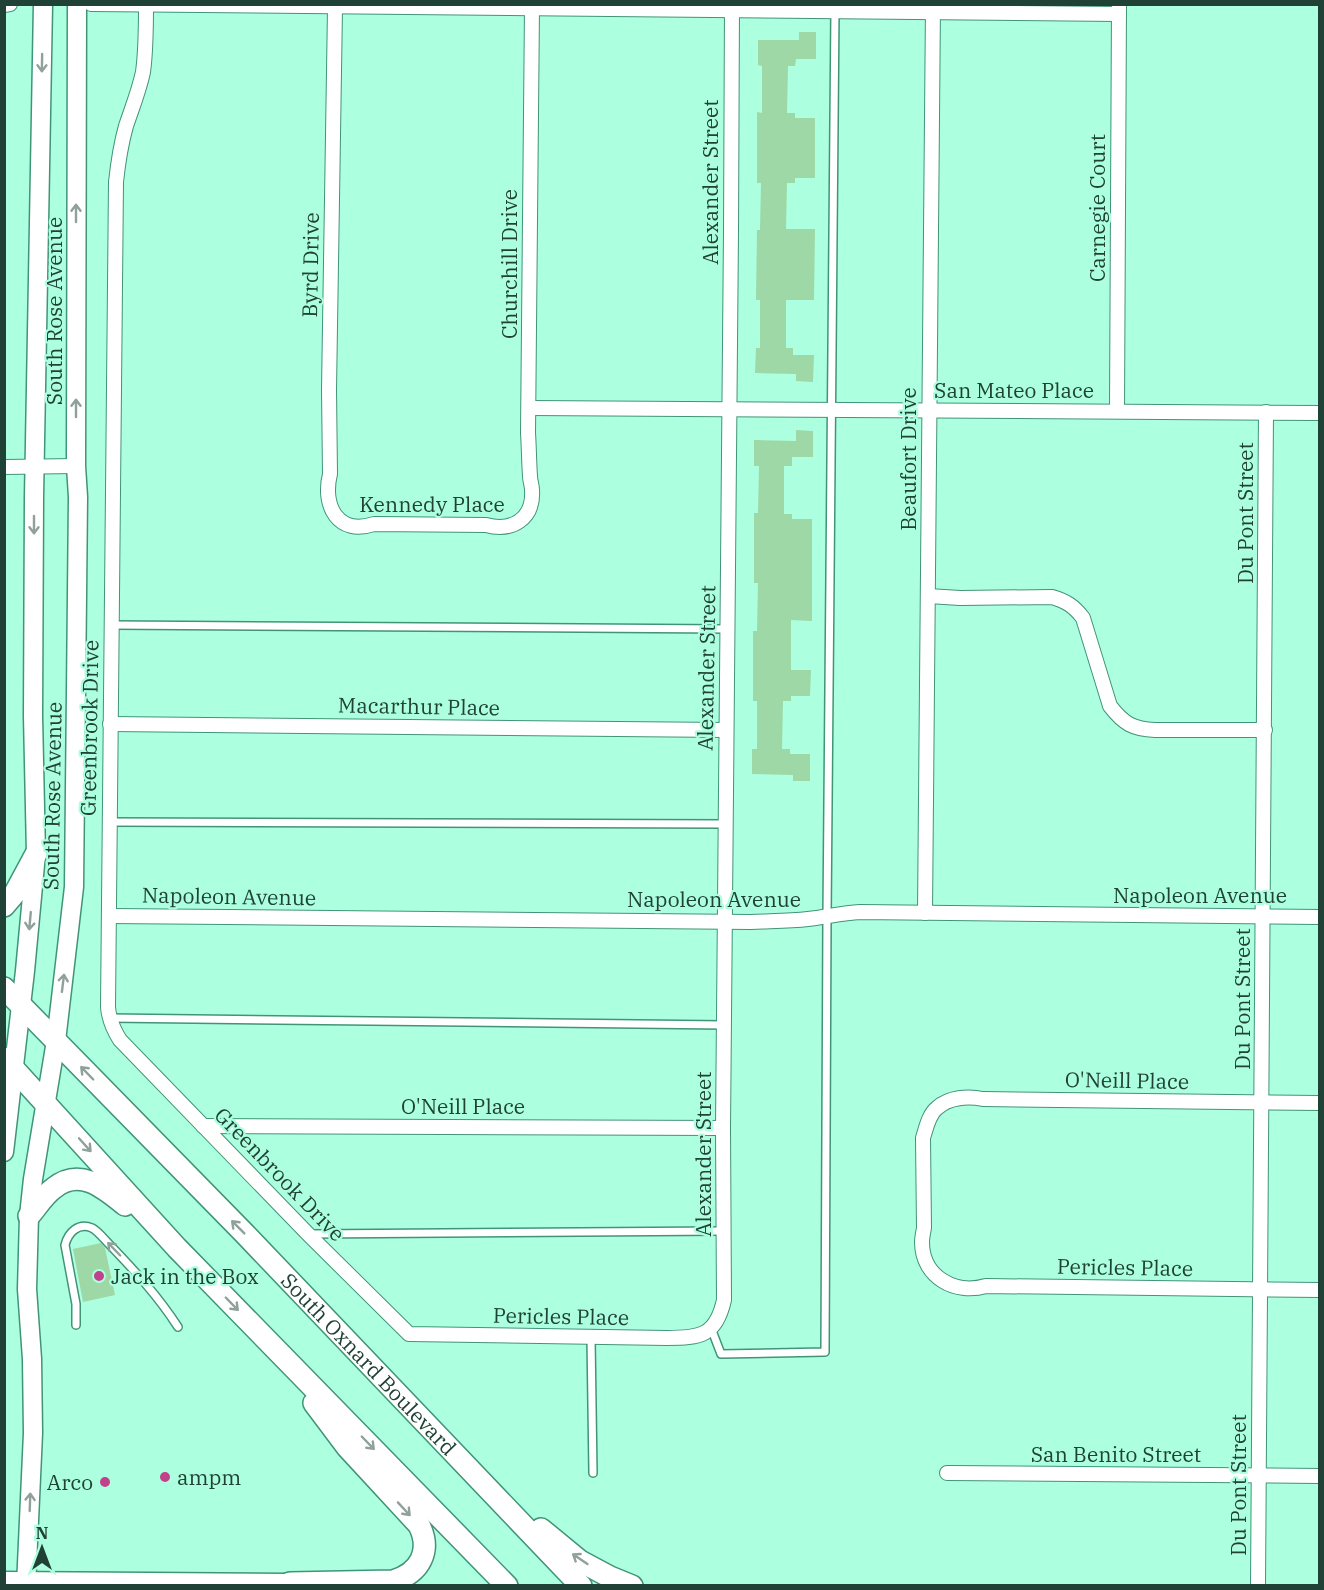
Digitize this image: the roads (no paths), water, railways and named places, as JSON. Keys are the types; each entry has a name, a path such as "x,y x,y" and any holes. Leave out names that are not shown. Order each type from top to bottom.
{"main road":[{"name":"South Rose Avenue","path":"4,1152 10,1063 21,1006 36,854 33,716 35,467 43,4"},
{"name":"South Rose Avenue","path":"27,1584 33,1433 32,1359 27,1288 29,1216 56,1041 74,887 78,509 76,466 77,4"},
{"path":"4,906 15,893 36,854"},
{"name":"South Oxnard Boulevard","path":"4,988 253,1243 581,1586"},
{"path":"10,1063 177,1248 507,1586"},
{"path":"29,1216 57,1185 73,1179 82,1179 107,1191 177,1248"},
{"path":"4,1581 27,1584 290,1584 393,1581 403,1578 413,1570 423,1554 425,1544 419,1525 347,1447 261,1333"},
{"path":"467,1468 580,1561 632,1586"}],"street":[{"path":"4,4 10,4"},
{"path":"91,4 335,8 415,6 1119,9"},
{"name":"Greenbrook Drive","path":"146,6 146,48 142,73 125,128 116,182 109,1018 120,1040 308,1234 409,1334"},
{"name":"Alexander Street","path":"711,1328 721,1315 724,1300 723,1128 732,7"},
{"name":"Byrd Drive","path":"335,8 330,474 327,496 331,509 339,520"},
{"name":"Churchill Drive","path":"524,518 531,504 532,490 529,408 532,8"},
{"name":"Beaufort Drive","path":"926,913 933,8"},
{"name":"Carnegie Court","path":"1117,411 1119,9"},
{"name":"San Mateo Place","path":"529,408 1320,413"},
{"name":"Du Pont Street","path":"1258,1586 1266,412"},
{"path":"4,467 76,466"},
{"name":"Kennedy Place","path":"339,520 358,527 385,524 486,525 507,528 524,518"},
{"path":"928,596 1052,597 1065,601 1074,607 1083,618 1110,706 1119,718 1131,726 1155,730 1265,730"},
{"name":"Macarthur Place","path":"110,724 726,730"},
{"name":"Napoleon Avenue","path":"109,916 751,922 806,920 860,912 1320,917"},
{"name":"O'Neill Place","path":"933,1274 924,1256 922,1242 924,1228 923,1138 927,1124 936,1108 954,1099 964,1097 983,1100 1320,1103"},
{"name":"O'Neill Place","path":"203,1126 723,1128"},
{"name":"Pericles Place","path":"933,1274 939,1280 952,1286 966,1289 986,1286 1320,1290"},
{"name":"Pericles Place","path":"409,1334 683,1338 707,1332 711,1328"},
{"name":"San Benito Street","path":"947,1473 1320,1476"}],"lane":[{"path":"711,1328 722,1354 825,1353 835,8"},
{"path":"111,625 727,629"},
{"path":"109,822 725,824"},
{"path":"109,1018 724,1025"},
{"path":"76,1325 76,1304 65,1245 73,1230 83,1226 93,1228 126,1262 165,1306 178,1327"},
{"path":"308,1234 724,1231"},
{"path":"591,1338 593,1473"}],"place":[{"name":"Jack in the Box","path":"99,1276"},
{"name":"ampm","path":"165,1477"},
{"name":"Arco","path":"105,1482"}]}
